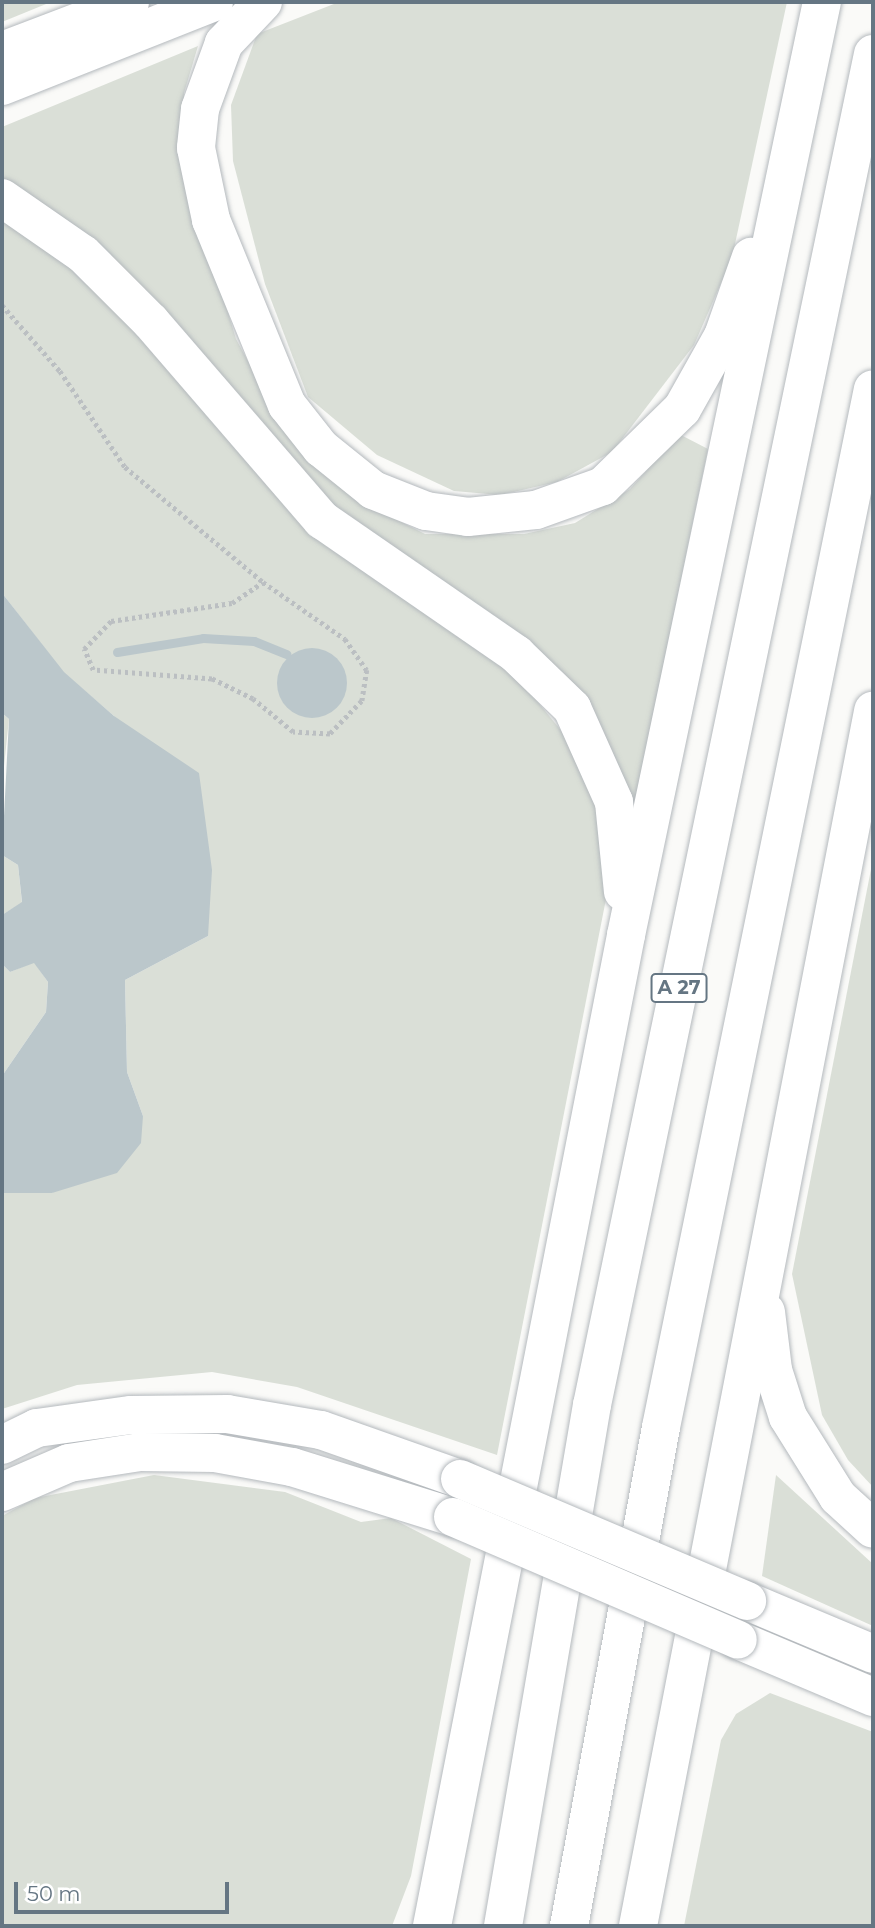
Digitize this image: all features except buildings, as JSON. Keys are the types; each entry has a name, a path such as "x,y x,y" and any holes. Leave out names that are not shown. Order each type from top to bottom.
{"highway":[{"path":"2,51 130,2"},
{"path":"2,86 214,2"},
{"path":"263,2 224,43 200,109 196,148 211,220 287,405 321,448 373,490 426,511 468,517 536,510 603,486 641,454 682,409 723,336 794,140"},
{"path":"432,1926 626,935 822,2"},
{"name":"A 27","path":"503,1926 592,1405 873,54"},
{"path":"2,198 83,254 151,322 322,520 516,654 572,708 614,802 626,935"},
{"path":"569,1926 661,1427 873,389"},
{"path":"639,1926 765,1255 873,711"},
{"path":"765,1255 766,1329 788,1417 838,1497 873,1529"},
{"path":"2,1445 37,1428 131,1415 227,1414 321,1430 460,1479 873,1654"},
{"path":"2,1492 69,1463 140,1452 215,1453 292,1467 453,1517 873,1697"},
{"path":"411,1926 456,1800"}],"path":[{"path":"2,304 60,371 125,467 263,582 345,639 367,670 362,701 330,734 293,732 253,699 212,679 111,676 93,670 84,649 111,621 232,603 263,582"}],"shaded area":[{"path":"2,2 51,2 2,22"},
{"path":"339,2 787,2 732,258 694,345 612,452 557,482 500,495 454,491 377,455 308,397 265,284 233,161 231,105 257,34"},
{"path":"198,46 184,93 183,162 236,339 288,435 364,503 425,534 524,534 575,523 630,489 679,434 708,449 633,813 611,760 358,528 2,184 2,127"},
{"path":"2,213 76,266 520,680 572,744 604,828 606,899 497,1455 297,1387 212,1372 77,1385 2,1409 2,1193 52,1193 143,1116 127,1072 125,980 208,936 114,716 63,672 2,593"},
{"path":"2,593 64,672 114,716 199,773 212,870 208,936 125,980 127,1072 143,1116 141,1143 117,1173 52,1193 2,1193 2,1076 46,1012 48,982 34,963 10,972 2,964 2,915 22,902 18,865 2,855 9,719 2,713"},
{"path":"312,648 331,654 341,664 347,683 341,702 331,712 312,718 293,712 283,702 277,683 283,664 293,654"},
{"path":"2,713 9,719 2,785"},
{"path":"2,855 18,865 22,903 2,915"},
{"path":"873,859 873,1487 848,1460 822,1415 792,1274"},
{"path":"34,962 48,982 46,1012 2,1076 2,964 10,972"},
{"path":"154,1475 285,1492 361,1522 391,1518 471,1559 411,1876 392,1926 2,1926 2,1516 35,1498"},
{"path":"776,1475 873,1564 873,1626 762,1576"},
{"path":"770,1693 873,1732 873,1926 684,1926 721,1740 736,1714"}],"waterway":[{"path":"117,652 203,638 254,641 287,654"}]}
